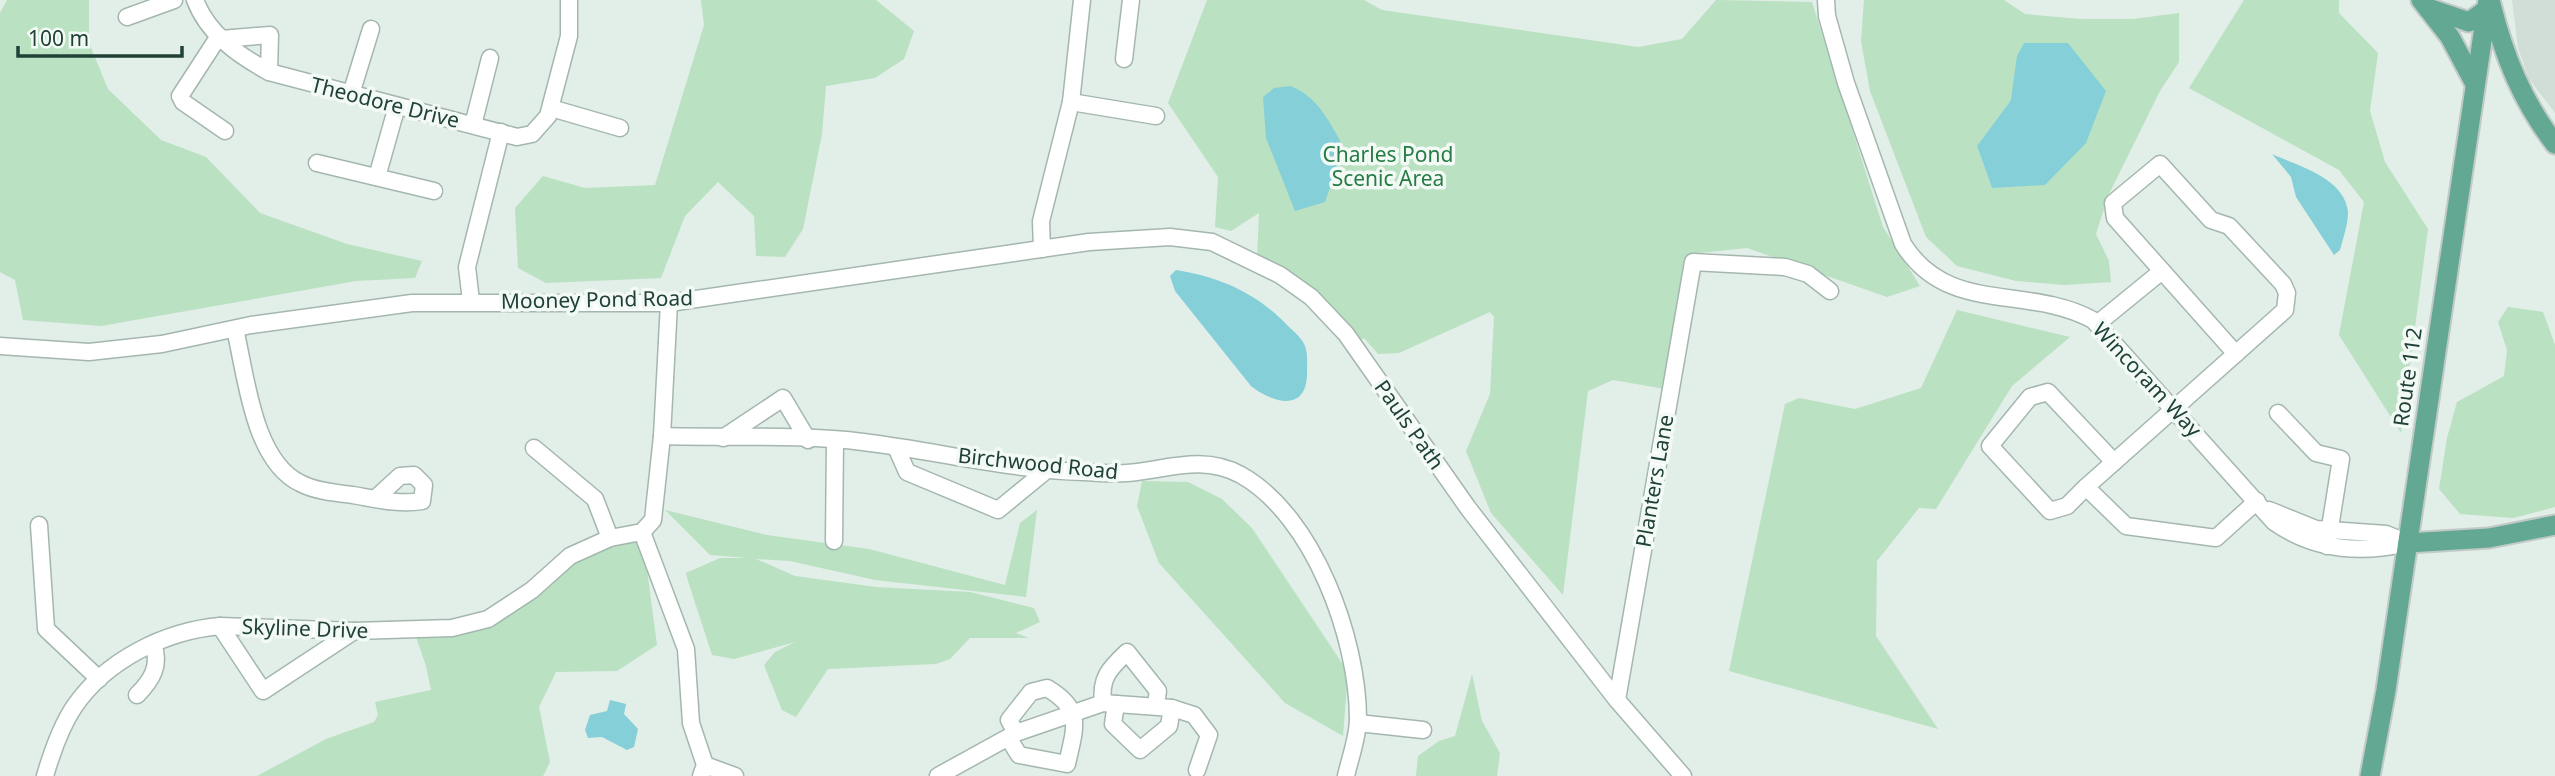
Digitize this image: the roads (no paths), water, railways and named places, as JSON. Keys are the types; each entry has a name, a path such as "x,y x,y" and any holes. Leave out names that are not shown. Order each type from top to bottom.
{"main road":[{"path":"2424,4 2469,22 2488,3 2503,51 2520,91 2553,141"},
{"name":"Route 112","path":"2370,776 2408,543 2474,82 2488,3"},
{"path":"2424,4 2450,37 2474,82"},
{"path":"2408,543 2489,538 2555,525"}],"street":[{"path":"127,17 173,0"},
{"name":"Theodore Drive","path":"195,0 209,27 220,38 247,60 270,72 517,137 532,134 543,124 551,108 569,36 569,0"},
{"path":"1042,249 1041,221 1045,199 1072,102 1083,0"},
{"path":"1124,59 1131,0"},
{"name":"Wincoram Way","path":"1826,0 1827,16 1846,83 1903,244 1912,257 1935,279 1954,289 2074,309 2097,324 2260,504 2316,529 2329,538 2386,534 2408,543"},
{"path":"351,94 371,29"},
{"path":"225,131 183,102 180,96 220,38 270,35 270,72"},
{"path":"473,125 490,58"},
{"path":"1072,102 1156,116"},
{"path":"377,177 397,106"},
{"path":"551,108 620,128"},
{"path":"471,301 467,267 501,132"},
{"path":"317,163 434,191"},
{"path":"2114,462 2048,392 2030,397 1990,446 2050,511 2067,506 2285,310 2287,293 2229,226 2211,220 2160,164 2113,203 2115,218 2236,354"},
{"name":"Pauls Path","path":"1042,249 1089,242 1170,237 1212,242 1280,275 1311,298 1346,334 1443,475 1617,700 1683,776"},
{"name":"Mooney Pond Road","path":"0,346 89,352 162,344 350,310 471,301 669,303 1042,249"},
{"name":"Planters Lane","path":"1617,700 1693,262 1785,267 1808,274 1830,291"},
{"path":"2097,324 2162,271"},
{"path":"669,303 662,436 653,520 642,531 686,649 691,723 703,770 734,776"},
{"path":"235,329 262,443 280,468 300,484 375,499"},
{"path":"723,438 783,398 808,440"},
{"path":"2278,413 2316,453 2342,459 2329,538"},
{"name":"Birchwood Road","path":"662,436 835,440 1048,469 1128,472 1173,463 1206,465 1239,474 1264,491 1287,513 1311,547 1329,588 1353,664 1358,723 1346,776"},
{"path":"834,541 835,440"},
{"path":"895,447 906,472 998,510 1048,469"},
{"path":"534,449 595,499 610,538"},
{"path":"2086,487 2126,526 2216,538 2260,504"},
{"path":"39,526 46,629 99,679"},
{"name":"Skyline Drive","path":"45,776 61,729 75,706 99,679 131,655 153,644 191,629 220,626 354,631 439,629 488,619 532,590 570,556 610,538 642,531"},
{"path":"220,626 263,691 354,631"},
{"path":"137,695 149,683 157,663 153,644"},
{"path":"1156,704 1158,691 1127,652 1106,672 1101,688 1109,704 1113,724 1140,750 1169,726 1172,708"},
{"path":"1047,688 1066,699 1076,724 1067,764 1020,755 1013,736 1009,720 1031,692 1047,688"},
{"path":"939,776 1013,736 1071,712 1109,704 1156,704 1194,715 1209,735 1197,770"},
{"path":"1358,723 1423,730"}],"water":[{"path":"2024,43 2068,43 2106,91 2086,143 2045,185 1992,188 1977,146 2011,100 2017,56"},
{"path":"1290,86 1316,103 1344,148 1325,202 1295,211 1266,138 1263,97 1274,88"},
{"path":"2272,154 2319,175 2339,190 2348,212 2340,250 2334,255 2296,197 2291,177"},
{"path":"1176,270 1208,277 1237,288 1276,314 1304,343 1306,349 1306,385 1301,394 1288,401 1279,400 1251,386 1175,291 1170,276"},
{"path":"610,700 626,704 624,714 638,729 634,747 627,750 602,737 588,738 585,730 590,715 607,711"}],"park label":[{"name":"Charles Pond Scenic Area","path":"1388,167"}]}
